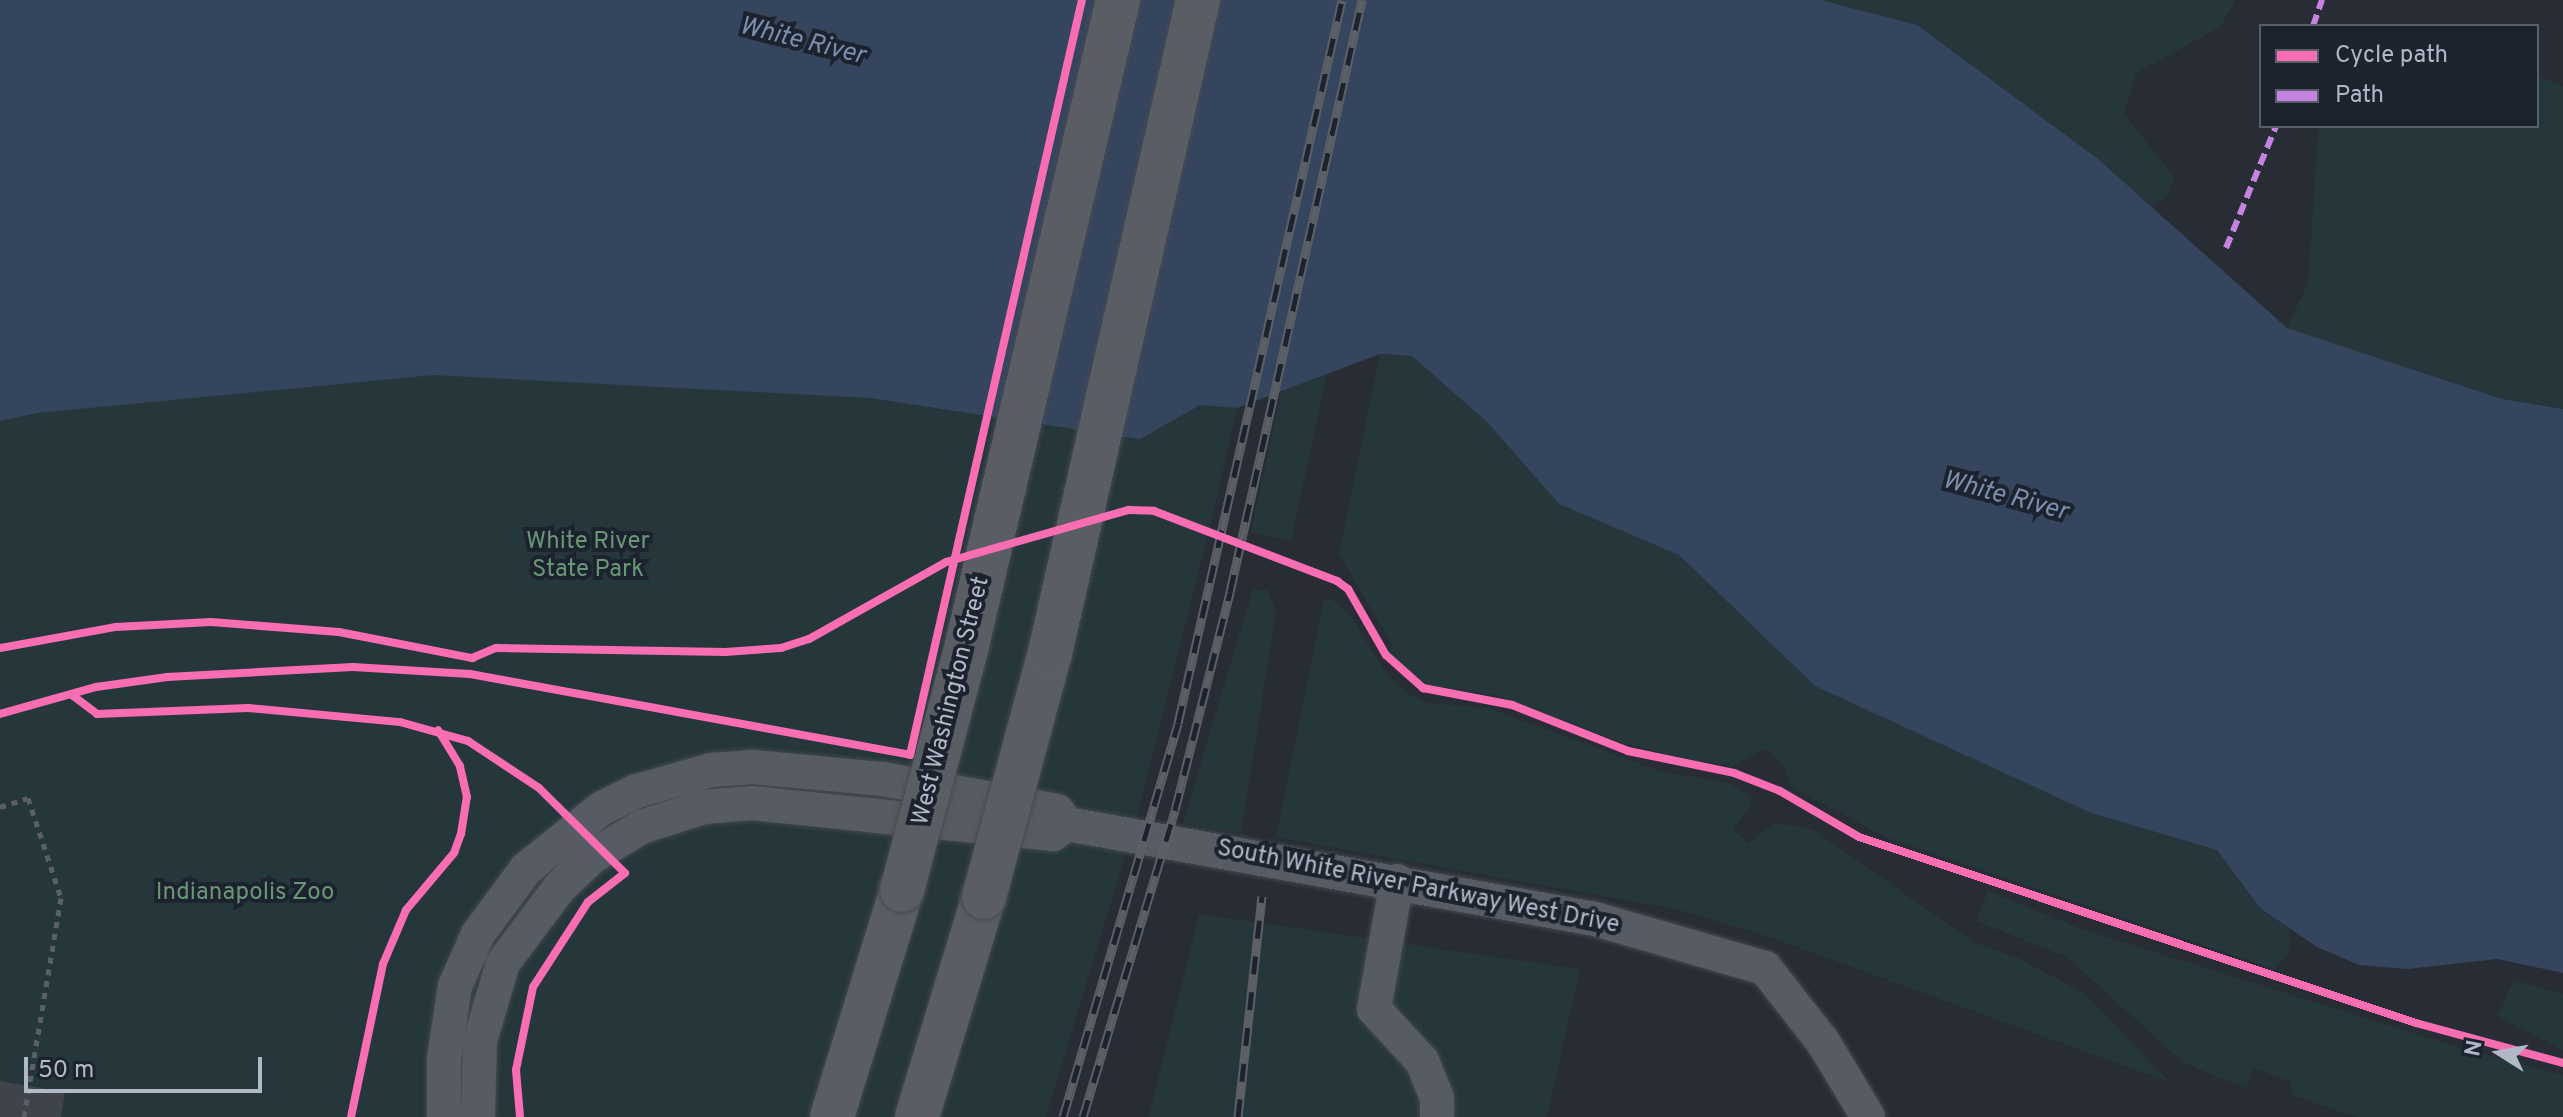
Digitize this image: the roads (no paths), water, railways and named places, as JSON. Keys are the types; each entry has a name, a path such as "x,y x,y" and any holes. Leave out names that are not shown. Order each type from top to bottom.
{"main road":[{"name":"West Washington Street","path":"832,1117 902,890 982,586 1118,0"},
{"path":"917,1117 984,897 1050,653 1198,0"}],"street":[{"name":"South White River Parkway West Drive","path":"444,1117 444,1058 455,986 478,934 509,890 548,848 602,808 637,791 711,770 801,769 1057,811 1067,824 1595,919 1765,968 1823,1042 1868,1117"},
{"name":"South White River Parkway West Drive","path":"478,1117 480,1041 503,963 560,887 592,857 641,827 704,807 752,803 1053,834 1067,824"},
{"path":"1397,881 1374,1009 1422,1061 1437,1098 1437,1117"}],"water":[{"name":"White River","path":"0,0 1821,0 1917,25 2098,159 2287,328 2502,399 2563,409 2563,973 2497,959 2407,969 2359,965 2317,947 2260,908 2217,850 2091,813 1815,686 1679,555 1559,504 1488,423 1412,356 1380,354 1237,408 1200,405 1140,439 870,398 434,375 37,413 0,421"}],"railway":[{"path":"1063,1117 1178,723 1342,0"},
{"path":"1083,1117 1175,810 1230,592 1362,0"},
{"path":"1238,1117 1262,896"}],"park label":[{"name":"White River State Park","path":"588,557"},
{"name":"Indianapolis Zoo","path":"245,894"}]}
